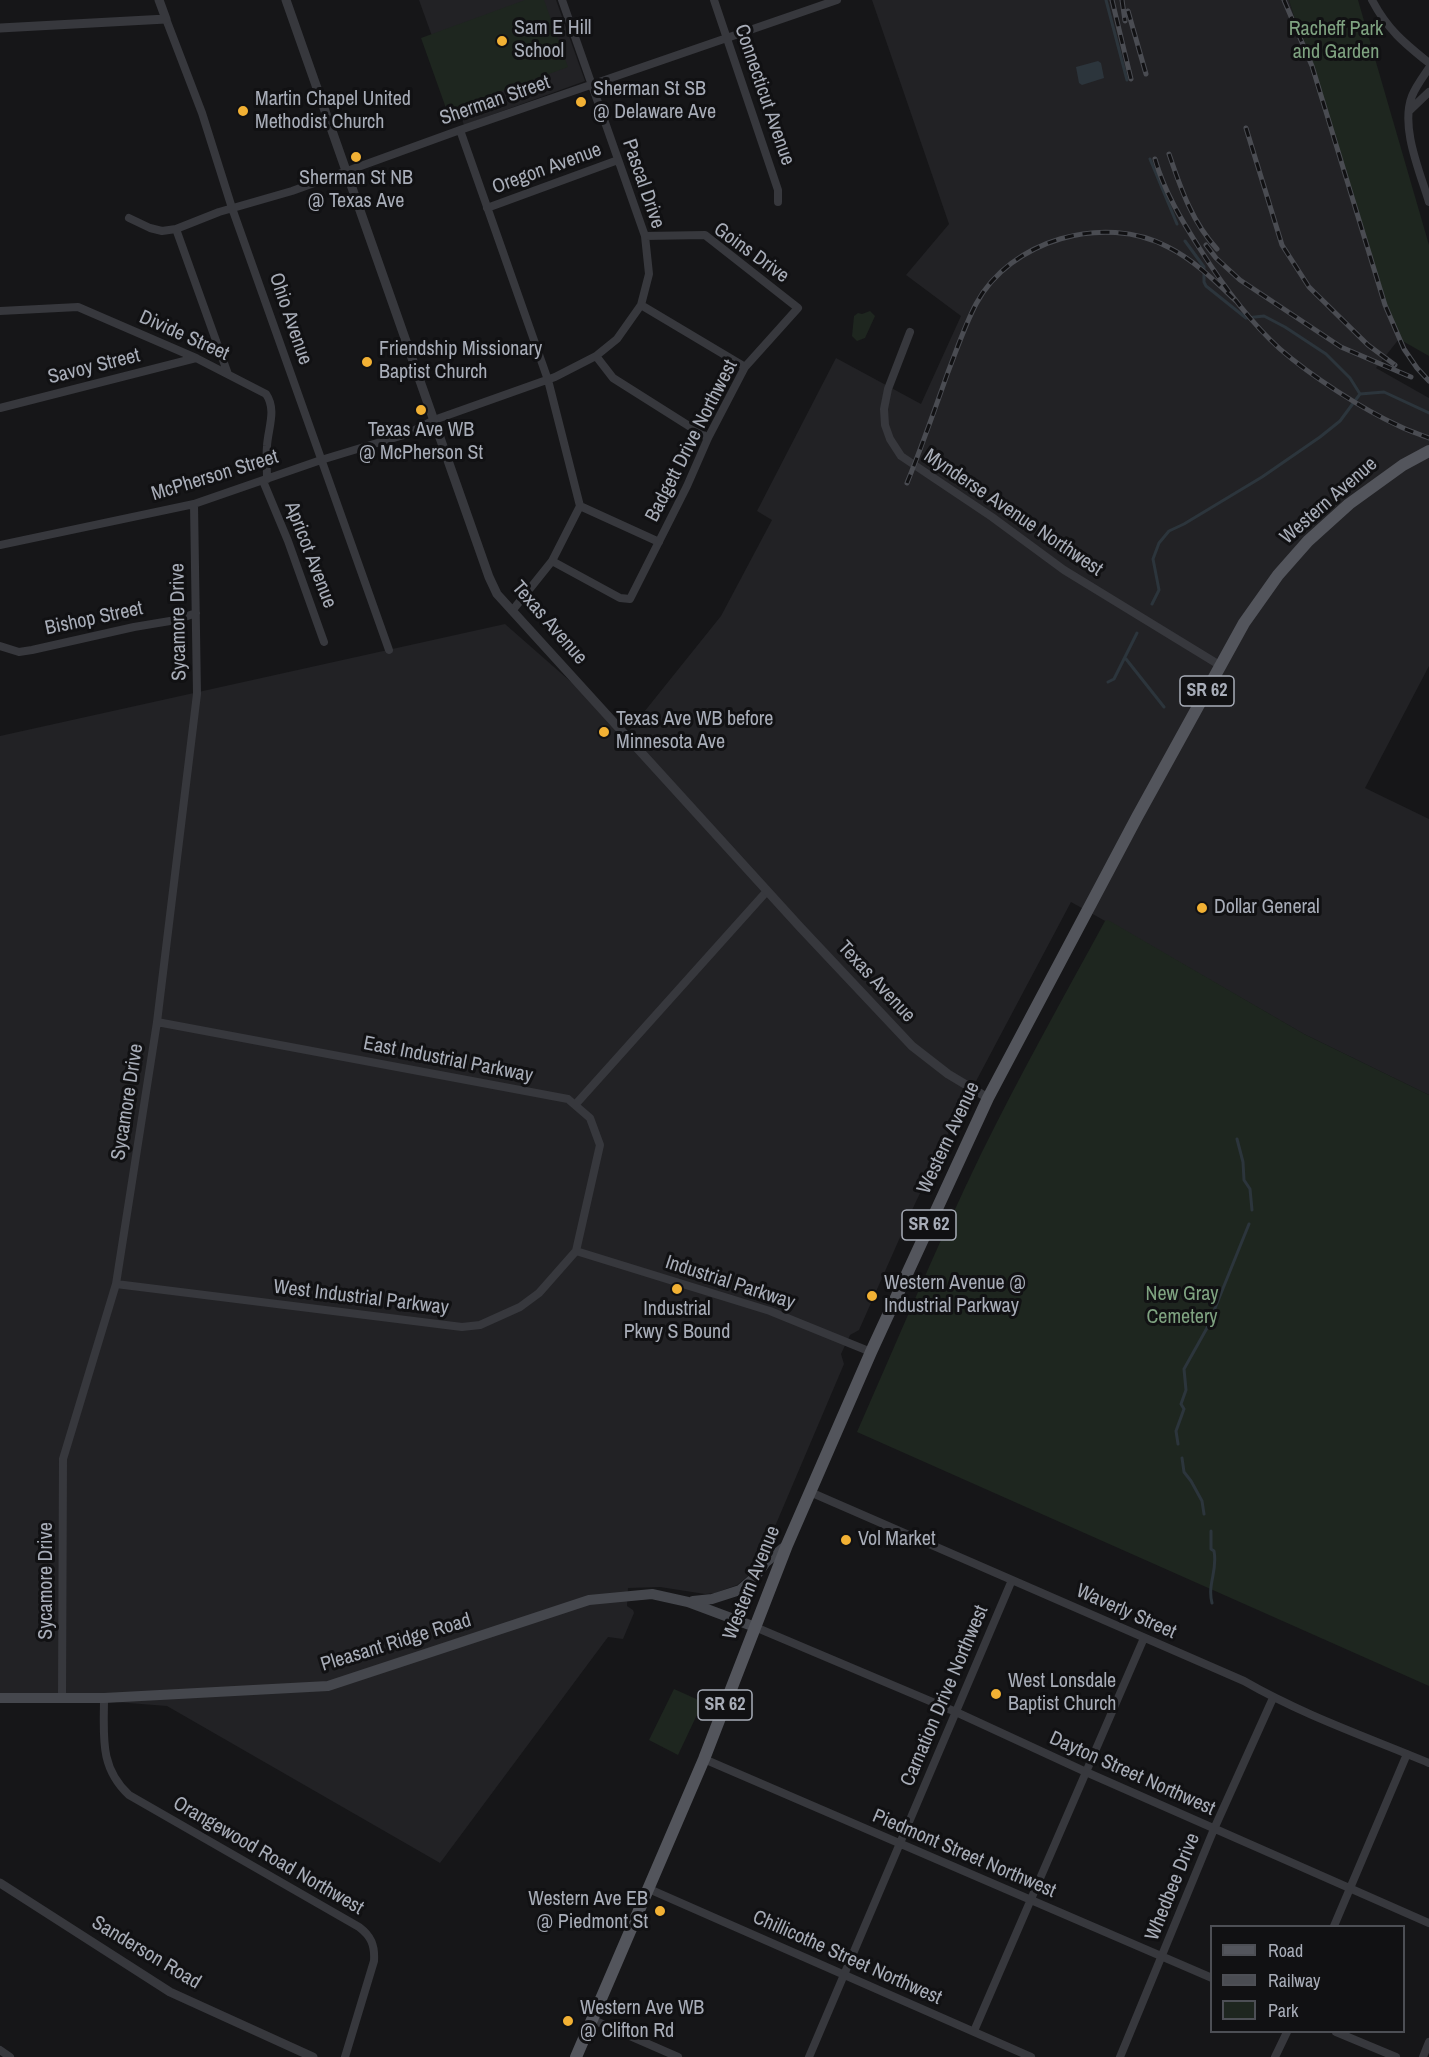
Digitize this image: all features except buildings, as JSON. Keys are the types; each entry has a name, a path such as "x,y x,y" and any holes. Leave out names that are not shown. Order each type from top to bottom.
{"main road":[{"name":"Western Avenue","path":"576,2057 704,1759 787,1545 871,1352 988,1098 1137,816 1244,623 1285,566 1308,541 1349,504 1404,465 1429,451"},
{"path":"688,1602 712,1599 740,1590 766,1562 787,1545"},
{"name":"Pleasant Ridge Road","path":"0,1698 104,1698 328,1686 589,1600 652,1594 688,1602 755,1627"}],"street":[{"name":"Ohio Avenue","path":"159,0 202,113 232,208 389,650"},
{"name":"Texas Avenue","path":"286,0 489,578 497,594 767,891 912,1046 948,1074 988,1098"},
{"name":"Pascal Drive","path":"434,420 548,380 596,356 617,339 641,304 649,274 645,236 562,0"},
{"name":"Connecticut Avenue","path":"714,0 778,190 778,202"},
{"name":"Sherman Street","path":"129,218 162,231 176,229 232,208 346,173 460,130 837,0"},
{"path":"1372,0 1380,16 1393,33 1429,66 1416,88 1408,112 1409,132 1429,202"},
{"path":"0,28 166,19"},
{"path":"1408,112 1429,92"},
{"path":"460,130 548,380 580,506 552,561 512,611"},
{"name":"Oregon Avenue","path":"488,208 618,160"},
{"path":"176,229 228,374"},
{"name":"Goins Drive","path":"645,236 705,236 798,308"},
{"path":"641,304 745,367"},
{"name":"Divide Street","path":"0,311 78,307 196,358 267,394 272,401 272,418 267,444 265,480"},
{"name":"Badgett Drive Northwest","path":"552,561 620,598 630,599 745,367 798,308"},
{"name":"Mynderse Avenue Northwest","path":"910,332 888,389 884,409 885,425 890,439 901,456 992,517 1064,570 1221,666"},
{"path":"596,356 614,378 708,438"},
{"name":"Savoy Street","path":"0,408 196,358"},
{"name":"McPherson Street","path":"0,544 194,504 321,460 407,434 434,420"},
{"name":"Apricot Avenue","path":"265,480 324,642"},
{"name":"Sycamore Drive","path":"62,1699 63,1459 116,1284 157,1022 196,694 194,504"},
{"path":"580,506 659,542"},
{"name":"Bishop Street","path":"0,646 19,652 176,620 196,613"},
{"path":"576,1251 600,1145 590,1118 575,1105 767,891"},
{"name":"East Industrial Parkway","path":"157,1022 568,1099 575,1105"},
{"name":"West Industrial Parkway","path":"116,1284 462,1327 480,1325 520,1307 545,1287 576,1251"},
{"name":"Industrial Parkway","path":"576,1251 770,1311 871,1352"},
{"name":"Waverly Street","path":"810,1492 1244,1681 1273,1698 1339,1727 1429,1763"},
{"name":"Carnation Drive Northwest","path":"809,2057 1012,1580"},
{"name":"Dayton Street Northwest","path":"755,1627 956,1712 1086,1772 1429,1923"},
{"path":"974,2031 1144,1638"},
{"name":"Orangewood Road Northwest","path":"104,1698 104,1743 107,1762 118,1784 129,1795 367,1933 375,1950 374,1960 345,2057"},
{"name":"Whedbee Drive","path":"1120,2057 1214,1829 1273,1698"},
{"path":"1334,1925 1407,1754"},
{"name":"Piedmont Street Northwest","path":"704,1759 1210,1977"},
{"name":"Sanderson Road","path":"0,1883 170,1992 313,2057"},
{"name":"Chillicothe Street Northwest","path":"649,1889 1031,2057"},
{"path":"591,2019 678,2057"},
{"path":"1275,2057 1286,2033"},
{"path":"1341,2033 1396,2057"},
{"path":"1423,2057 1429,2043"},
{"path":"0,2050 10,2057"}],"shaded area":[{"name":"Sam E Hill School","path":"419,0 556,0 585,81 464,125"},
{"path":"872,0 1289,0 1384,308 1399,339 1376,368 1429,398 1429,666 1365,788 1429,819 1429,1095 1304,1034 1071,902 948,1134 859,1330 850,1335 841,1354 844,1364 776,1524 767,1535 766,1548 755,1570 737,1585 715,1593 705,1594 660,1587 628,1588 627,1606 634,1613 623,1639 608,1637 440,1863 167,1706 0,1693 0,736 505,624 628,732 721,616 772,520 757,511 836,358 921,404 961,316 906,275 949,224"},
{"path":"1098,61 1101,63 1104,78 1082,85 1079,83 1076,67"}],"green space":[{"name":"Sam E Hill School","path":"525,0 544,0 568,67 447,111 421,38"},
{"name":"Racheff Park and Garden","path":"1289,0 1358,0 1429,245 1429,356 1399,339 1384,308"},
{"path":"870,311 875,316 865,338 857,341 852,336 854,316"},
{"name":"New Gray Cemetery","path":"1108,920 1304,1034 1429,1095 1429,1686 857,1432 933,1257 981,1154 1105,921"},
{"path":"674,1689 703,1702 678,1755 649,1740"}],"waterway":[{"path":"1106,0 1127,80"},
{"path":"1150,159 1177,224"},
{"path":"1185,241 1204,267 1206,286 1246,318 1264,316 1326,354 1350,378 1360,394"},
{"path":"1152,604 1159,590 1153,559 1159,543 1169,531 1262,477 1320,437 1340,421 1360,394 1384,392 1429,413"},
{"path":"1108,682 1114,679 1137,633"},
{"path":"1126,659 1164,707"},
{"path":"1237,1139 1243,1162 1244,1180 1250,1189 1252,1210"},
{"path":"1178,1444 1176,1431 1184,1409 1181,1404 1186,1390 1184,1369 1207,1328 1249,1224"},
{"path":"1182,1458 1184,1472 1202,1501 1204,1514"},
{"path":"1211,1531 1211,1549 1214,1551 1215,1558 1211,1590 1212,1603"}],"railway":[{"path":"1112,0 1131,79"},
{"path":"1122,0 1125,21"},
{"path":"1284,0 1312,66 1385,305 1404,349 1429,381"},
{"path":"1128,11 1146,74"},
{"path":"1246,128 1282,245 1309,287 1368,345 1395,365"},
{"path":"1169,154 1194,216 1217,249"},
{"path":"1155,159 1168,194 1208,262 1247,314 1269,338 1306,370 1353,401 1399,426 1429,438"},
{"path":"907,483 961,337 976,304 991,282 1011,263 1035,249 1061,239 1088,233 1116,233 1143,237 1187,258 1236,301"},
{"path":"1206,245 1216,258 1240,280 1341,347 1411,377"}],"place":[{"name":"Sam E Hill School","path":"502,41"},
{"name":"Sherman St SB @ Delaware Ave","path":"581,102"},
{"name":"Martin Chapel United Methodist Church","path":"243,111"},
{"name":"Sherman St NB @ Texas Ave","path":"356,157"},
{"name":"Friendship Missionary Baptist Church","path":"367,362"},
{"name":"Texas Ave WB @ McPherson St","path":"421,410"},
{"name":"Texas Ave WB before Minnesota Ave","path":"604,732"},
{"name":"Dollar General","path":"1202,908"},
{"name":"Industrial Pkwy S Bound","path":"677,1289"},
{"name":"Western Avenue @ Industrial Parkway","path":"872,1296"},
{"name":"Vol Market","path":"846,1540"},
{"name":"West Lonsdale Baptist Church","path":"996,1694"},
{"name":"Western Ave EB @ Piedmont St","path":"660,1911"},
{"name":"Western Ave WB @ Clifton Rd","path":"568,2021"}]}
